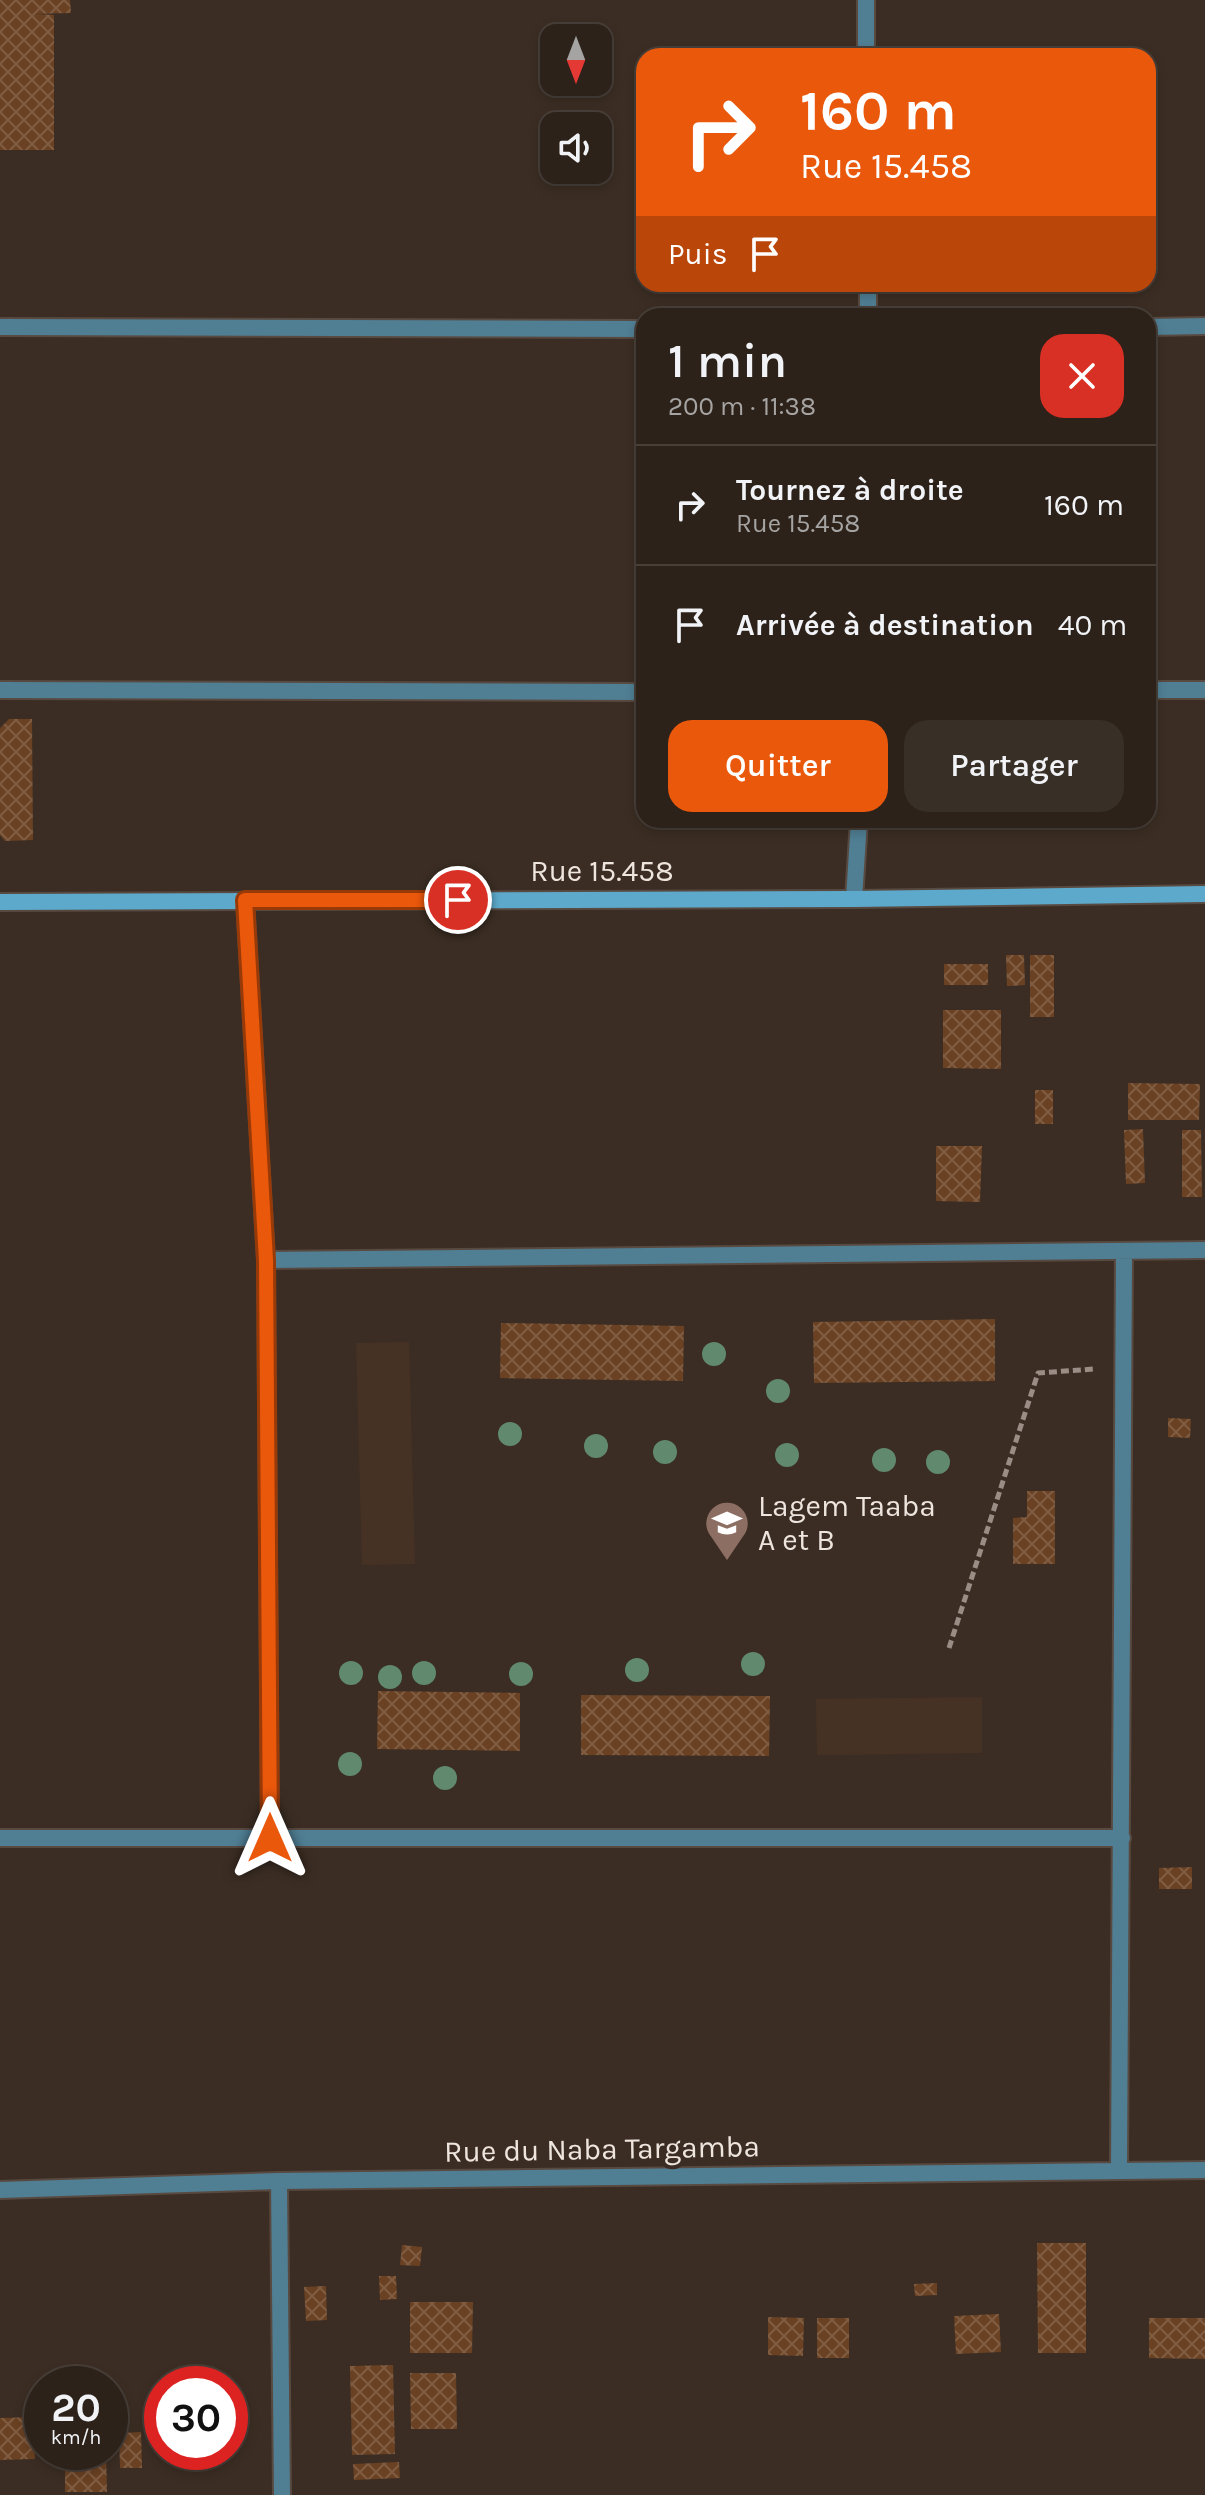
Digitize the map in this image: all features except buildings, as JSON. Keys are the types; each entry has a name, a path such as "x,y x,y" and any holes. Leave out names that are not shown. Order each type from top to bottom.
{"main road":[{"name":"Rue 15.458","path":"0,902 854,899 1205,894"}],"street":[{"path":"866,0 866,48"},
{"path":"1156,327 1205,326"},
{"path":"0,327 636,329"},
{"path":"0,690 636,692"},
{"path":"1156,690 1205,690"},
{"path":"854,899 858,828"},
{"path":"245,900 266,1260 270,1838"},
{"path":"266,1260 1205,1250"},
{"path":"1119,2171 1124,1251"},
{"path":"0,1838 1122,1838"},
{"name":"Rue du Naba Targamba","path":"0,2190 279,2181 1205,2170"},
{"path":"279,2181 282,2495"}],"path":[{"path":"949,1648 1038,1373 1123,1367"}],"shaded area":[{"path":"409,1342 415,1564 362,1565 356,1343"},
{"path":"982,1697 982,1753 817,1755 816,1699"}],"place":[{"name":"Lagem Taaba A et B","path":"727,1562"}],"route":[{"path":"270,1838 266,1260 245,900 458,900"}]}
